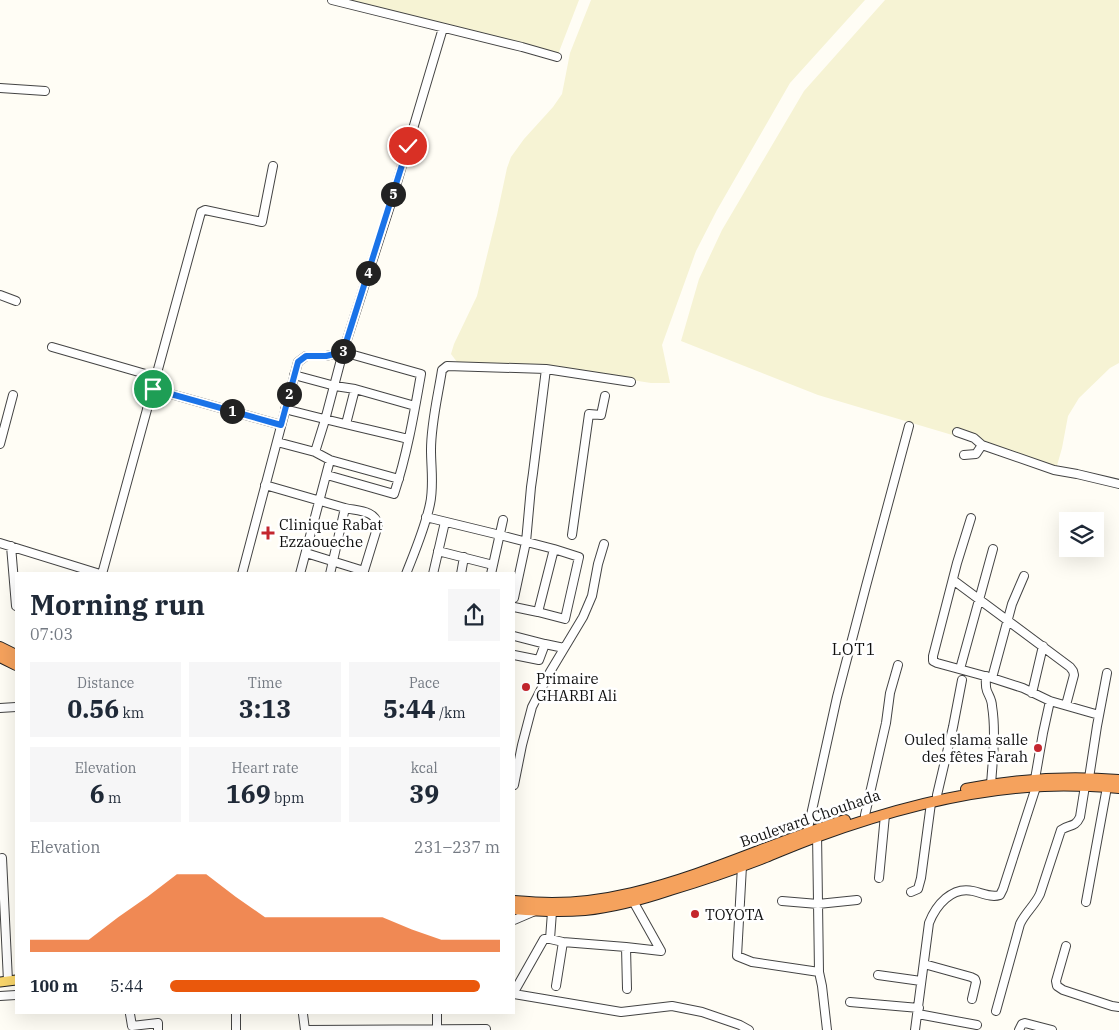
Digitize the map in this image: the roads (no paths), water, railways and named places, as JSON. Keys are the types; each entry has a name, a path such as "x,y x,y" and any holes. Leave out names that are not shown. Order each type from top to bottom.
{"highway":[{"path":"0,647 15,654"},
{"path":"0,657 15,665"},
{"path":"515,910 552,912 587,910 633,901 742,866 814,833 885,815 934,799 1017,788 1036,783 1119,780"},
{"path":"1087,782 1119,788"},
{"name":"Boulevard Chouhada","path":"515,901 553,903 630,893 704,871 899,804 934,799 991,784 1036,783"}],"street":[{"path":"332,0 557,57"},
{"path":"316,452 343,352 444,28"},
{"path":"0,88 46,91"},
{"path":"102,572 201,212 205,210 262,222 273,166"},
{"path":"0,295 16,301"},
{"path":"52,347 156,377"},
{"path":"243,572 298,362 306,356 326,356 343,352 422,374 394,494 326,475"},
{"path":"407,572 430,503 431,450 442,370 447,366 546,369 631,382"},
{"path":"515,593 526,542 546,369"},
{"path":"294,374 415,406"},
{"path":"153,389 281,425"},
{"path":"346,424 355,389"},
{"path":"0,444 13,395"},
{"path":"572,535 590,414 601,415 605,396"},
{"path":"285,409 408,440"},
{"path":"827,1030 819,972 814,833 837,697 909,426"},
{"path":"957,432 974,438 982,445 1054,470 1119,484"},
{"path":"276,442 316,452 330,460 399,479"},
{"path":"964,455 976,454 982,445"},
{"path":"301,572 330,460"},
{"path":"266,485 372,514 377,519 378,525 364,572 306,553"},
{"path":"330,572 345,508"},
{"path":"426,517 579,556 565,619"},
{"path":"971,518 933,661 1023,688 1050,701 1099,716"},
{"path":"491,572 503,520"},
{"path":"433,572 445,522"},
{"path":"0,543 95,572"},
{"path":"515,780 532,707 592,596 604,544"},
{"path":"11,546 15,594"},
{"path":"538,612 554,549"},
{"path":"960,669 993,549"},
{"path":"438,551 493,565"},
{"path":"461,572 464,558"},
{"path":"991,784 994,746 993,719 992,704 985,684 989,677 1012,604 1024,576"},
{"path":"953,580 1070,667 1074,675 1066,706"},
{"path":"515,607 579,622"},
{"path":"515,636 564,648"},
{"path":"515,655 539,660 545,644"},
{"path":"1032,692 1043,646"},
{"path":"865,815 886,723 890,693 898,665"},
{"path":"996,1011 1023,917 1036,903 1040,894 1061,830 1072,826 1080,817 1107,673"},
{"path":"911,892 918,889 921,878 934,799 953,727 962,680"},
{"path":"915,1030 929,923 932,913 948,896 962,890 971,890 995,897 1000,895 1036,783 1043,733 1050,701"},
{"path":"0,708 15,707"},
{"path":"1086,902 1108,787"},
{"path":"879,878 885,815"},
{"path":"2,858 8,981"},
{"path":"742,866 737,956 752,962 819,972"},
{"path":"782,901 818,904 857,900"},
{"path":"515,991 544,939 550,938 563,942 661,951 633,901"},
{"path":"515,920 536,911"},
{"path":"550,938 552,912"},
{"path":"556,986 563,942"},
{"path":"1066,946 1056,981 1057,986 1063,990 1119,1007"},
{"path":"626,947 627,989"},
{"path":"924,964 975,979 972,999"},
{"path":"878,974 921,981"},
{"path":"515,993 621,1012 672,1006 702,1012 749,1030"},
{"path":"0,996 15,995"},
{"path":"850,1002 918,1011 977,1025"},
{"path":"130,1014 132,1028 158,1023 158,1030"},
{"path":"236,1014 236,1030"},
{"path":"303,1014 305,1030 486,1029"},
{"path":"437,1014 437,1029"},
{"path":"1019,1030 1022,1024 1025,1023 1048,1029"}],"place":[{"name":"Clinique Rabat Ezzaoueche","path":"268,533"},
{"name":"Primaire GHARBI Ali","path":"526,687"},
{"name":"Ouled slama salle des fêtes Farah","path":"1038,748"},
{"name":"TOYOTA","path":"695,914"}],"district":[{"name":"LOT1","path":"854,649"}]}
